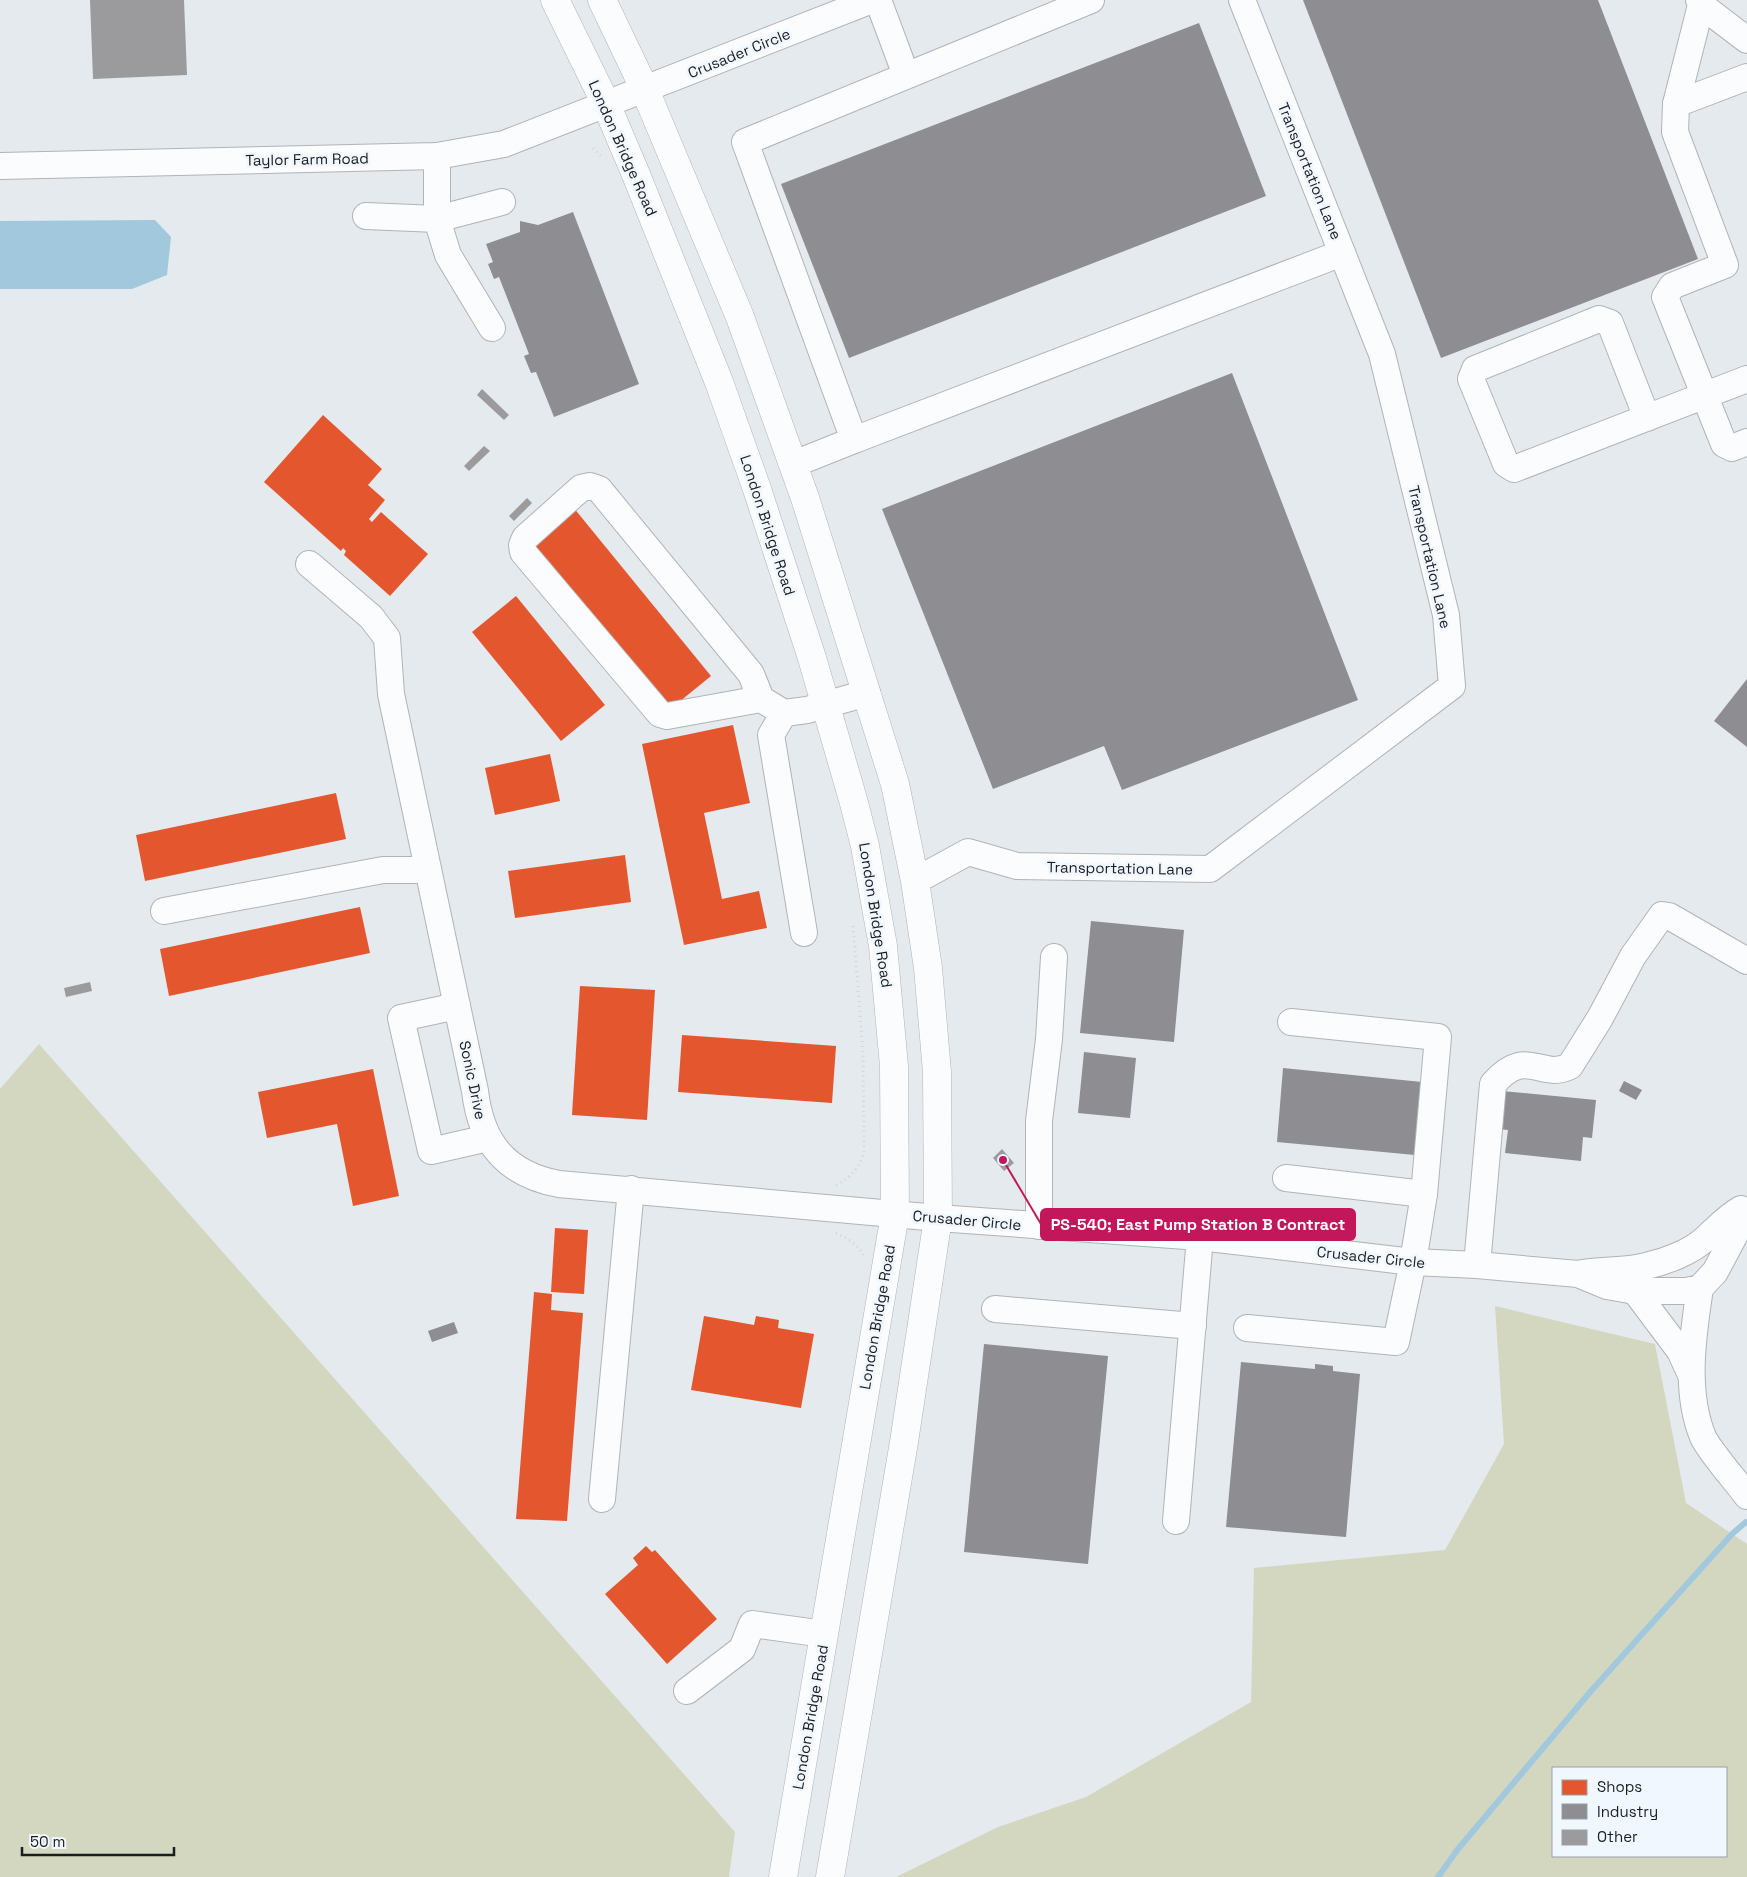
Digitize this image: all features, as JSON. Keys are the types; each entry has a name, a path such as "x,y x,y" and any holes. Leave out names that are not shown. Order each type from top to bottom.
{"main road":[{"name":"London Bridge Road","path":"555,0 606,104 669,255 719,382 757,489 826,705 865,846 883,946 894,1066 895,1214 783,1877"},
{"path":"602,0 644,90 740,317 794,464 895,784 916,881 928,968 934,1034 938,1218 904,1442 830,1877"}],"street":[{"name":"Crusader Circle","path":"606,104 872,0"},
{"path":"878,0 906,75"},
{"path":"854,440 744,142 1091,0"},
{"name":"Transportation Lane","path":"916,881 968,852 1017,866 1210,869 1452,686 1446,615 1382,354 1242,0"},
{"path":"1747,40 1700,3 1676,104 1675,132 1725,266 1672,286 1665,297 1724,444 1732,448 1747,442"},
{"path":"1676,104 1747,77"},
{"name":"Taylor Farm Road","path":"0,166 437,156 504,144 606,104"},
{"path":"437,156 437,219 448,255 492,328"},
{"path":"366,216 437,219 502,202"},
{"path":"794,464 1342,253"},
{"path":"1647,418 1610,323 1599,319 1475,369 1471,379 1506,464 1514,469 1647,418 1704,396 1747,379"},
{"path":"761,699 666,716 660,714 523,552 522,545 525,538 581,488 590,486 599,489 751,674 761,699 784,714 826,705 867,693"},
{"name":"Sonic Drive","path":"309,564 371,617 387,638 391,694 457,1006 477,1111 488,1138 506,1161 527,1175 542,1181 895,1214"},
{"path":"784,714 771,735 804,932"},
{"path":"164,911 383,870 428,870"},
{"path":"1477,1265 1492,1084 1512,1067 1528,1065 1563,1070 1570,1066 1600,1018 1633,956 1662,914 1669,916 1747,961"},
{"path":"1039,1226 1039,1121 1049,1039 1054,957"},
{"path":"457,1006 401,1018 431,1151 488,1138"},
{"path":"1247,1328 1396,1342 1413,1262 1424,1194 1438,1037 1291,1022"},
{"path":"1286,1178 1424,1194"},
{"path":"602,1500 631,1189"},
{"name":"Crusader Circle","path":"895,1214 1200,1237 1413,1262 1477,1265 1578,1274 1608,1286 1635,1291 1700,1288 1714,1272 1740,1225 1744,1204"},
{"name":"Crusader Circle","path":"1578,1274 1598,1269 1646,1266 1676,1256 1704,1240 1727,1217 1744,1204"},
{"path":"1176,1522 1200,1237"},
{"path":"1700,1288 1693,1338 1692,1376 1696,1411 1703,1438 1747,1496"},
{"path":"1635,1291 1680,1351 1692,1376"},
{"path":"995,1309 1193,1326"},
{"path":"687,1691 742,1649 752,1624 824,1634"}],"green space":[{"path":"39,1044 735,1832 729,1877 0,1877 0,1089"},
{"path":"1495,1306 1655,1344 1686,1503 1747,1544 1747,1877 896,1877 998,1827 1086,1797 1251,1702 1254,1568 1445,1550 1504,1444"}],"water":[{"path":"155,220 171,237 167,275 132,289 0,289 0,221"}],"building: Shops":[{"path":"323,415 382,469 368,485 385,500 369,519 372,522 381,512 428,554 390,596 344,555 346,551 343,548 341,551 264,482"},
{"path":"573,507 711,676 668,711 530,543"},
{"path":"516,596 605,705 561,741 472,632"},
{"path":"733,725 750,803 704,813 722,899 759,891 767,928 684,945 642,744"},
{"path":"550,754 560,801 495,815 485,768"},
{"path":"336,793 346,839 145,881 136,835"},
{"path":"625,855 631,902 515,918 508,871"},
{"path":"360,907 370,953 169,996 160,949"},
{"path":"580,986 655,990 647,1120 572,1115"},
{"path":"682,1035 836,1046 832,1103 678,1092"},
{"path":"373,1069 399,1196 353,1206 337,1124 267,1138 258,1092"},
{"path":"555,1228 588,1230 584,1294 551,1292"},
{"path":"534,1292 552,1294 551,1310 583,1313 567,1521 516,1519"},
{"path":"704,1316 754,1325 756,1316 779,1320 778,1328 814,1334 801,1408 691,1390"},
{"path":"646,1546 652,1552 655,1550 717,1619 667,1664 605,1594 638,1565 633,1558"}],"building: Industry":[{"path":"1303,0 1598,0 1698,259 1441,358"},
{"path":"1199,23 1266,196 849,358 781,184"},
{"path":"573,212 639,384 554,417 536,372 531,373 524,356 529,354 499,277 494,279 488,264 493,262 486,244 520,232 520,221 538,225"},
{"path":"1232,373 1358,700 1122,790 1104,746 993,789 882,509"},
{"path":"1747,679 1747,747 1714,721"},
{"path":"1091,921 1184,930 1174,1042 1080,1033"},
{"path":"1084,1052 1136,1058 1130,1118 1078,1113"},
{"path":"1283,1068 1422,1082 1415,1155 1277,1142"},
{"path":"1624,1081 1642,1090 1636,1100 1619,1091"},
{"path":"1502,1091 1596,1100 1592,1138 1583,1137 1581,1161 1505,1153 1508,1130 1499,1129"},
{"path":"454,1322 458,1333 432,1342 428,1331"},
{"path":"984,1344 1108,1356 1088,1564 964,1552"},
{"path":"1241,1362 1315,1369 1315,1364 1333,1366 1333,1371 1360,1374 1346,1537 1226,1527"}],"building: Other":[{"path":"90,0 184,0 187,75 93,79"},
{"path":"482,389 509,415 504,420 477,395"},
{"path":"484,446 490,451 469,471 464,466"},
{"path":"527,498 532,503 514,521 509,516"},
{"path":"90,982 92,991 66,997 64,988"},
{"path":"1002,1149 1014,1163 1004,1171 993,1158"}],"waterway":[{"path":"1438,1877 1458,1849 1591,1691 1732,1534 1746,1522"}],"place":[{"name":"PS-540; East Pump Station B Contract","path":"1003,1160"}]}
